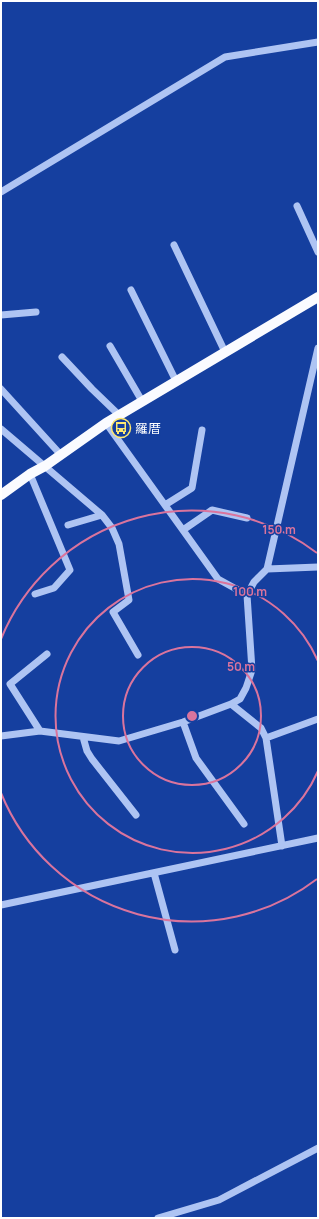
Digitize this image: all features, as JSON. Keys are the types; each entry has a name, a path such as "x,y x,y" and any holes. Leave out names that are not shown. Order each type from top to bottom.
{"main road":[{"path":"1,495 30,474 61,455 106,422 318,297"}],"street":[{"path":"1,192 225,57 318,42"},
{"path":"296,206 318,252"},
{"path":"174,245 225,352"},
{"path":"131,290 176,381"},
{"path":"1,315 36,312"},
{"path":"110,346 142,401"},
{"path":"1,736 40,731 120,741 183,722 231,704 240,699 246,688 252,670 247,595 254,582 267,569 318,348"},
{"path":"62,357 119,415"},
{"path":"1,388 61,455"},
{"path":"106,422 218,579 247,595"},
{"path":"1,429 102,514 112,528 118,544 129,600 113,612 138,655"},
{"path":"165,505 192,488 202,430"},
{"path":"30,474 70,570 54,588 35,594"},
{"path":"183,530 212,510 247,518"},
{"path":"68,525 102,514"},
{"path":"267,569 318,567"},
{"path":"40,731 10,684 46,654"},
{"path":"231,704 261,728 266,738 282,846"},
{"path":"266,738 318,719"},
{"path":"183,722 196,758 244,824"},
{"path":"83,737 87,751 92,759 136,815"},
{"path":"1,905 318,838"},
{"path":"154,872 175,950"},
{"path":"160,1218 219,1200 318,1148"}],"place":[{"name":"羅厝","path":"121,428"}]}
